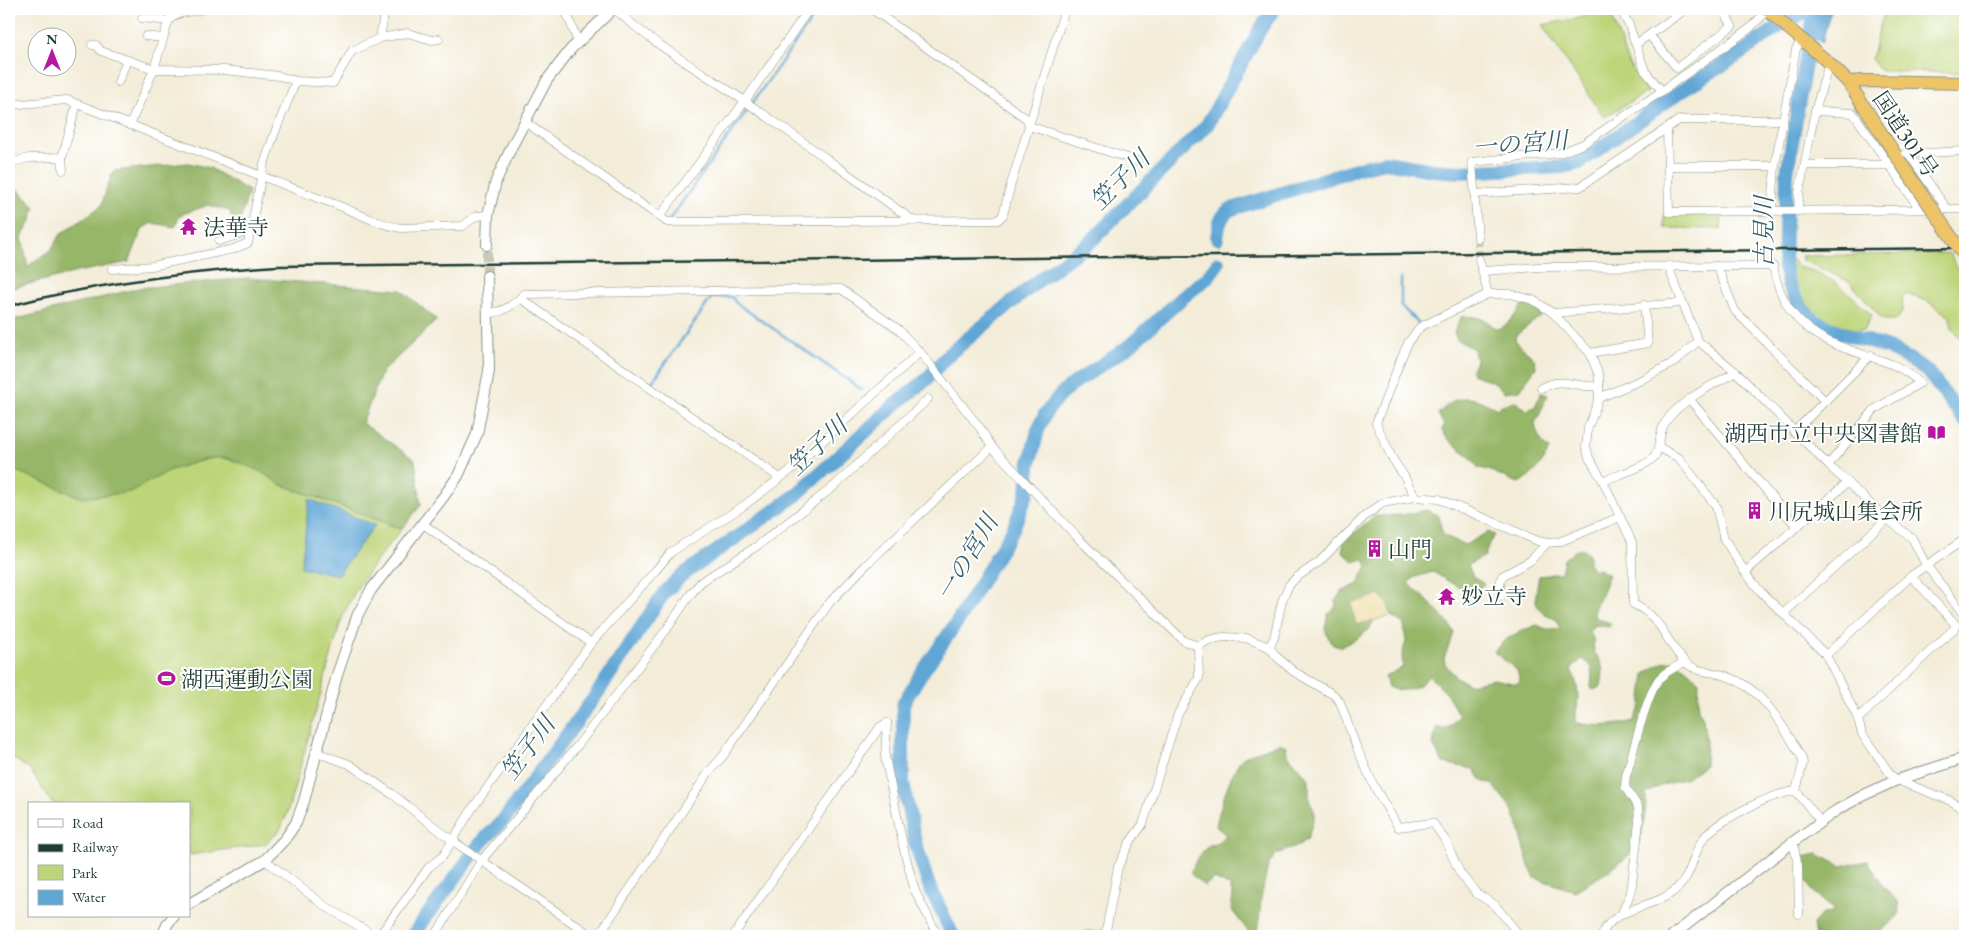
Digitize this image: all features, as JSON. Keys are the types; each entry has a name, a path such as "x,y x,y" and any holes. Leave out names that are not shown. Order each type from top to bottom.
{"highway":[{"name":"国道301号","path":"1766,14 1789,29 1818,53 1848,82 1965,257"},
{"name":"国道301号","path":"1848,82 1965,83"}],"street":[{"path":"142,18 169,21 181,14 205,9"},
{"path":"380,38 385,9"},
{"path":"565,9 578,42"},
{"path":"487,245 488,215 496,181 547,80 578,42 614,9 624,18 745,101 914,222"},
{"path":"660,216 745,101 809,9"},
{"path":"872,9 1027,119 1029,126"},
{"path":"526,122 667,222 998,220 1003,216 1011,184 1065,9"},
{"path":"1620,9 1636,44 1645,71 1662,91"},
{"path":"1636,44 1686,9"},
{"path":"1650,36 1677,68 1732,26 1722,9"},
{"path":"1478,238 1472,162 1560,153 1583,144 1749,30 1766,14"},
{"path":"130,125 154,69 162,38 169,21"},
{"path":"92,45 96,45 101,51 154,69 224,70 279,76 296,81 333,83 352,51 380,38 408,33 432,40 439,39"},
{"path":"146,36 162,38"},
{"path":"1772,211 1775,166 1783,120 1796,49 1803,41"},
{"path":"118,82 127,60"},
{"path":"1796,211 1815,111 1829,63"},
{"path":"112,270 152,266 234,249 248,243 261,176 275,132 296,81"},
{"path":"9,105 67,100 323,200 344,206 367,218 391,227 463,226 476,216 488,215"},
{"path":"63,170 62,157 77,104"},
{"path":"1815,111 1853,113 1900,158 1946,209"},
{"path":"1475,194 1580,186 1679,120 1783,120"},
{"path":"1029,126 1137,161"},
{"path":"1667,128 1669,212 1965,209"},
{"path":"1805,165 1965,152"},
{"path":"9,163 29,158 62,157"},
{"path":"1900,158 1919,208"},
{"path":"1668,166 1775,166"},
{"path":"219,241 251,231"},
{"path":"1479,259 1488,294"},
{"path":"1668,266 1698,341 1736,372 1794,432 1887,520 1912,538 1926,565 1965,616"},
{"path":"1717,266 1735,312 1825,401"},
{"path":"1483,271 1538,267 1773,266 1776,283 1784,302 1795,318 1821,338 1889,362 1911,374 1920,384 1875,409 1828,465"},
{"path":"190,903 266,860 285,839 296,823 304,801 315,752 337,675 358,614 371,590 436,508 458,476 477,434 489,371 487,276"},
{"path":"488,313 495,313 501,310 524,294 841,289 898,329 920,352 980,428 992,448 1080,540 1184,641 1198,646 1209,640 1246,638 1269,647 1276,657 1293,671 1334,695 1340,702 1356,746 1374,786 1398,827 1433,823 1446,840 1460,873 1476,893 1495,905 1520,936"},
{"path":"1415,497 1392,458 1376,423 1405,351 1420,327 1488,294 1510,294 1526,297 1553,313 1590,352 1599,376 1599,398 1588,428 1586,446 1589,458 1603,481 1632,542 1633,604 1654,617 1685,662 1695,670 1727,676 1754,692 1764,702 1801,756 1803,763 1796,791"},
{"path":"520,298 780,478"},
{"path":"1553,313 1682,303"},
{"path":"1590,352 1648,343 1644,305"},
{"path":"1599,398 1641,380 1675,362 1698,341"},
{"path":"379,936 429,867 444,856 455,843 472,809 592,643 671,552 742,507 780,478 920,352"},
{"path":"1794,432 1870,355"},
{"path":"1603,481 1647,463 1655,457 1662,428 1668,418 1680,406 1736,372"},
{"path":"1541,388 1556,382 1586,388 1599,386"},
{"path":"435,936 481,861 578,745 668,630 690,595 701,582 757,546 832,488 928,399"},
{"path":"1690,400 1797,527"},
{"path":"1658,447 1679,458 1716,506 1724,539 1761,592 1826,655 1858,719 1862,734 1897,780 1951,801 1965,810"},
{"path":"598,936 709,772 830,602 868,563 992,448"},
{"path":"1746,572 1848,482"},
{"path":"1269,647 1274,638 1282,601 1289,585 1319,562 1374,507 1383,503 1415,497 1439,499 1538,541 1547,543 1559,542 1620,517"},
{"path":"1784,613 1887,520"},
{"path":"423,524 592,643"},
{"path":"1826,655 1911,576 1965,539"},
{"path":"1500,596 1502,576 1530,560 1547,543"},
{"path":"1858,719 1957,626 1911,576"},
{"path":"1084,936 1105,936 1118,867 1130,842 1143,824 1178,714 1199,678 1198,646"},
{"path":"1621,915 1631,892 1639,822 1638,807 1625,787 1626,776 1650,699 1658,680 1666,672 1685,662"},
{"path":"733,936 880,727 887,723 885,757 904,850 915,891 938,936"},
{"path":"315,752 349,764 392,794 455,843 592,936"},
{"path":"1672,936 1793,842 1864,795 1897,780 1965,758"},
{"path":"1796,791 1821,822"},
{"path":"1602,936 1604,928 1621,915 1672,893 1690,873 1702,840 1715,826 1783,792 1796,791"},
{"path":"1793,842 1798,866 1799,914"},
{"path":"266,860 325,906 375,936"},
{"path":"162,936 172,918"},
{"path":"1960,936 1965,932"}],"green space":[{"path":"1596,9 1601,9 1613,20 1628,63 1648,92 1604,117 1542,25 1588,16"},
{"path":"1885,9 1965,9 1965,73 1881,71 1871,59"},
{"path":"188,163 210,168 249,191 236,234 230,211 208,205 180,215 175,227 152,223 143,228 129,262 77,272 9,289 9,185 18,189 35,207 30,223 22,237 28,268 33,262 51,250 61,234 101,206 113,171"},
{"path":"1722,214 1721,229 1664,228 1664,215"},
{"path":"1949,253 1965,281 1963,319 1965,323 1965,337 1962,340 1952,328 1950,317 1927,301 1906,294 1902,300 1903,310 1897,320 1883,320 1850,282 1802,260 1801,256"},
{"path":"1790,258 1800,268 1810,270 1830,279 1857,300 1872,315 1864,330 1860,329 1859,331 1822,319 1808,305 1792,284 1789,269"},
{"path":"248,278 401,290 437,320 382,372 362,423 415,460 421,505 402,529 280,484 260,471 227,458 210,458 170,470 130,492 82,498 9,468 9,321 139,288"},
{"path":"1527,299 1545,310 1541,316 1516,335 1515,340 1535,360 1536,367 1520,390 1504,392 1494,382 1472,374 1471,371 1476,361 1474,349 1457,340 1454,332 1461,317 1476,317 1485,320 1496,329 1501,328 1510,322"},
{"path":"1541,393 1548,395 1535,423 1536,431 1539,438 1549,449 1538,469 1520,483 1489,470 1478,468 1475,462 1450,441 1442,431 1444,425 1438,414 1460,399 1466,398 1481,401 1497,409 1514,401 1527,410 1535,407"},
{"name":"湖西運動公園","path":"218,457 241,462 280,484 402,529 367,574 345,611 287,814 280,830 265,844 190,855 190,802 51,802 30,770 9,755 9,468 130,492 170,470"},
{"path":"1427,510 1438,515 1443,535 1465,545 1488,532 1495,535 1489,543 1485,556 1468,565 1473,577 1484,584 1479,588 1472,590 1458,587 1433,572 1415,577 1408,583 1440,613 1451,627 1454,633 1444,658 1445,664 1456,677 1469,684 1494,679 1517,684 1520,680 1517,670 1494,652 1508,638 1537,625 1546,629 1560,629 1557,620 1543,612 1537,604 1536,592 1539,576 1561,573 1564,559 1579,548 1589,554 1589,563 1594,570 1598,569 1609,575 1595,606 1594,617 1611,623 1609,627 1594,625 1589,632 1593,638 1594,653 1600,661 1602,668 1601,686 1594,690 1591,688 1592,667 1582,659 1571,670 1578,691 1577,723 1606,725 1634,721 1641,706 1645,674 1661,663 1673,661 1678,663 1699,681 1698,709 1703,718 1706,743 1705,765 1687,778 1660,786 1646,794 1643,830 1636,847 1616,866 1575,891 1535,878 1529,866 1512,809 1492,784 1482,781 1474,769 1443,763 1433,745 1436,728 1450,727 1459,716 1447,694 1429,676 1420,684 1410,689 1399,690 1388,687 1385,677 1403,667 1402,654 1406,642 1404,624 1384,612 1375,612 1373,623 1366,632 1340,647 1333,645 1325,629 1328,614 1336,606 1336,601 1341,592 1358,584 1367,566 1364,559 1354,562 1342,551 1344,542 1374,516 1403,515"},
{"path":"1279,743 1286,746 1287,754 1309,779 1309,799 1315,813 1308,838 1298,846 1276,854 1268,866 1261,898 1258,936 1252,936 1231,909 1233,896 1230,886 1214,879 1204,886 1190,873 1198,857 1209,845 1216,844 1226,835 1216,826 1226,789 1239,763 1247,756"},
{"path":"1817,854 1841,866 1868,861 1883,886 1898,901 1899,915 1880,932 1867,936 1815,936 1813,924 1821,915 1834,911 1810,888 1803,875 1804,857"}],"sand":[{"path":"1379,595 1388,604 1391,616 1356,625 1351,603"}],"water":[{"path":"1831,9 1822,43 1810,35 1813,21 1810,13 1793,20 1783,10"},
{"path":"309,499 375,525 338,575 301,567"}],"waterway":[{"path":"670,219 819,9"},
{"name":"笠子川","path":"412,936 480,844 506,817 594,698 664,593 681,576 795,496 897,403 926,380 948,355 1039,280 1089,243 1207,125 1261,28 1274,9"},
{"name":"一の宮川","path":"1217,238 1221,219 1229,210 1359,168 1385,162 1459,172 1563,167 1579,163 1690,85 1809,9"},
{"name":"古見川","path":"1814,9 1787,173 1784,265 1788,285 1801,308 1815,321 1842,333 1888,348 1927,371 1965,421"},
{"name":"一の宮川","path":"953,936 928,883 915,842 903,783 903,704 959,619 1013,529 1027,494 1029,466 1038,430 1045,414 1061,394 1128,347 1207,278 1218,263"},
{"path":"1401,278 1401,306 1419,324"},
{"path":"650,385 712,297 732,297 736,303 861,389"}],"tunnel":[{"path":"1478,238 1479,259"},
{"path":"487,245 487,276"}],"railway":[{"path":"9,306 75,291 142,280 278,266 1965,248"}],"place":[{"name":"法華寺","path":"189,227"},
{"name":"湖西市立中央図書館","path":"1936,433"},
{"name":"川尻城山集会所","path":"1755,511"},
{"name":"山門","path":"1374,549"},
{"name":"妙立寺","path":"1447,596"},
{"name":"湖西運動公園","path":"167,679"}]}
